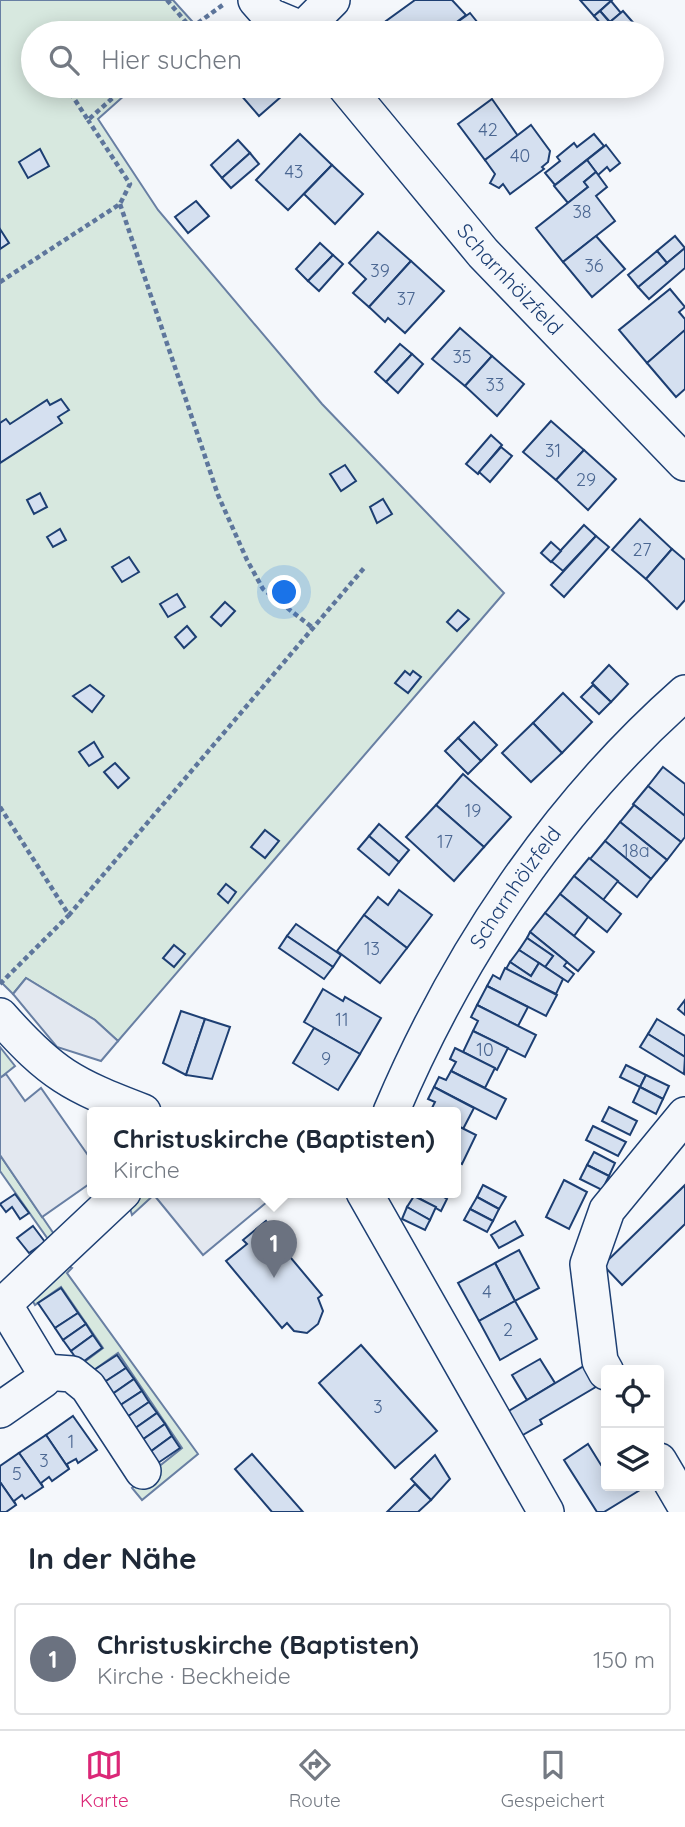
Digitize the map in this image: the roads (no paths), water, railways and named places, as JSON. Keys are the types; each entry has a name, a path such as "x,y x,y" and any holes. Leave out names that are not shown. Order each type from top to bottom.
{"street":[{"path":"256,0 270,16 282,21"},
{"path":"311,21 332,0"},
{"name":"Scharnhölzfeld","path":"355,98 483,253 685,463"},
{"name":"Scharnhölzfeld","path":"393,1107 417,1051 514,884 586,795 685,693"},
{"path":"0,1016 49,1068 84,1090 130,1107"},
{"path":"604,1365 598,1350 588,1264 607,1210 685,1115"},
{"path":"0,1410 43,1380 45,1372 4,1304 117,1198"},
{"path":"367,1198 546,1512"},
{"path":"45,1372 72,1374 88,1387 142,1471"},
{"path":"664,1473 678,1505"}],"place":[{"name":"Christuskirche (Baptisten)","path":"274,1278"}]}
